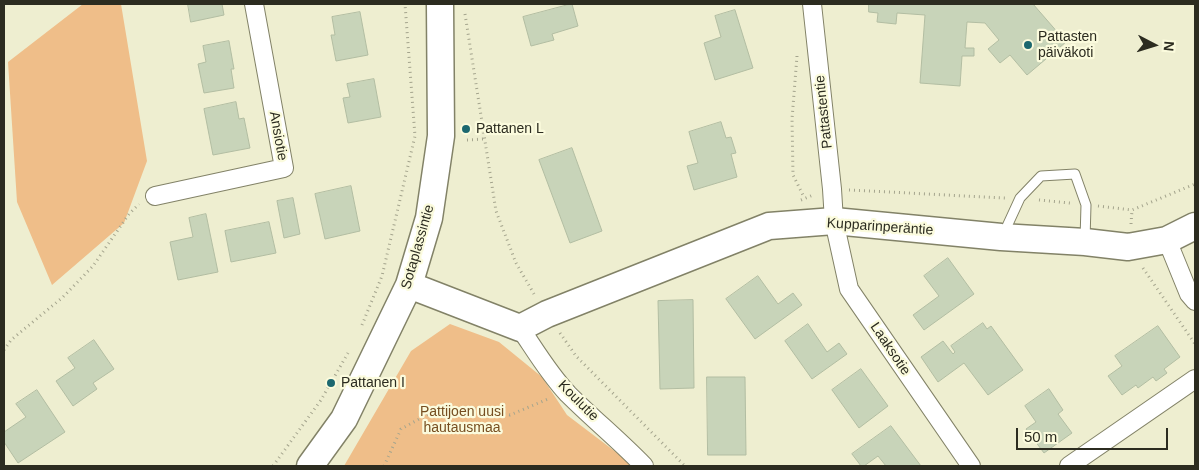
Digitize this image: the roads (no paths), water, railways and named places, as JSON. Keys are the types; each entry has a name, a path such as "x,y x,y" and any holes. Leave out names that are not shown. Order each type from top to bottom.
{"street":[{"name":"Ansiotie","path":"154,196 284,168 254,4"},
{"name":"Sotaplassintie","path":"310,466 344,419 409,285 429,218 441,136 440,4"},
{"name":"Pattastentie","path":"812,4 834,221"},
{"name":"Kupparinperäntie","path":"520,328 547,314 770,226 834,221 1001,237 1128,246 1167,240 1195,226"},
{"name":"Laaksotie","path":"834,221 849,289 971,466"},
{"path":"1167,240 1189,294 1195,302"},
{"path":"409,285 520,328"},
{"name":"Koulutie","path":"520,328 550,372 568,393 644,466"},
{"path":"1069,466 1195,379"}],"lane":[{"path":"1001,237 1020,198 1041,176 1074,174 1086,205 1085,242"}],"place":[{"name":"Pattasten päiväkoti","path":"1028,45"},
{"name":"Pattanen L","path":"466,129"},
{"name":"Pattanen I","path":"331,383"}],"park label":[{"name":"Pattijoen uusi hautausmaa","path":"462,420"}]}
